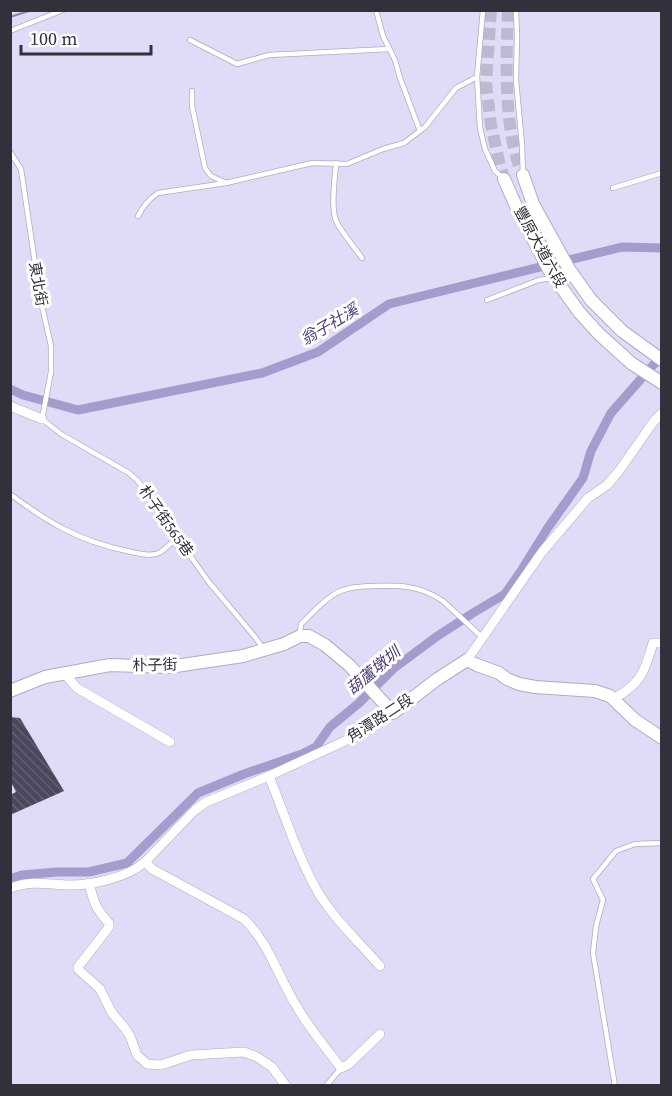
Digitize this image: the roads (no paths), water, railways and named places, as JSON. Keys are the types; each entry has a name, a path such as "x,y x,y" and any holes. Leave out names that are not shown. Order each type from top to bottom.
{"street":[{"name":"豐原大道六段","path":"523,175 533,204 569,269 591,300 622,331 662,360"},
{"name":"豐原大道六段","path":"504,179 552,274 579,312 599,334 633,364 662,382"},
{"name":"朴子街565巷","path":"10,406 43,416"},
{"name":"角潭路二段","path":"10,888 34,882 68,885 89,883 121,875 139,867 200,806 358,735 393,713 466,660 542,552 588,498 607,485 662,413"},
{"name":"朴子街","path":"10,691 45,677 110,664 169,667 243,656 284,644 300,636"},
{"path":"300,636 309,636 325,645 349,665 393,713"},
{"path":"615,699 638,681 645,670 653,642 662,643"},
{"path":"466,660 519,684 595,691 610,696 635,720 662,738"},
{"path":"64,673 77,688 170,742"},
{"path":"269,776 304,863 318,891 336,917 380,966"},
{"path":"145,862 152,869 244,920 254,929 297,1008 341,1068 349,1064 380,1034"},
{"path":"89,883 94,905 109,923 109,927 78,969 100,989 112,1013 130,1036 137,1055 147,1064 161,1065 191,1055 244,1052 272,1067 286,1086"}],"lane":[{"path":"10,31 63,10"},
{"path":"376,10 420,131"},
{"path":"483,10 477,77 480,128 484,149 495,171 504,179"},
{"path":"516,10 516,80 523,175"},
{"path":"190,39 237,64 269,55 389,49"},
{"path":"138,216 151,197 158,193 226,183 312,163 347,164 404,143 425,127 456,88 477,77"},
{"path":"192,91 192,106 205,168 211,176 226,183"},
{"name":"東北街","path":"10,152 21,169 40,297 51,346 51,372 43,416"},
{"path":"336,163 334,216 362,258"},
{"path":"613,188 662,173"},
{"path":"487,300 552,274"},
{"name":"朴子街565巷","path":"43,416 61,434 129,473 137,480 172,525 177,537 208,580 264,650"},
{"path":"10,494 42,517 83,539 113,548 146,555 160,553 177,537"},
{"path":"300,636 301,624 323,602 335,594 352,587 395,585 413,587 437,597 483,638"},
{"path":"615,1086 593,953 596,926 603,900 593,879 616,851 634,844 662,843"},
{"path":"326,1086 341,1068"}],"waterway":[{"name":"翁子社溪","path":"10,389 23,395 78,410 262,373 318,352 389,304 622,247 662,248"},
{"name":"葫蘆墩圳","path":"10,879 22,875 89,872 127,863 198,793 316,747 330,727 359,703 393,669 436,637 505,594 583,478 591,451 611,413 662,355"}],"tunnel":[{"path":"491,10 486,83 491,125 504,179"},
{"path":"508,10 509,117 512,138 523,175"}],"railway":[{"path":"10,17 32,10"}]}
